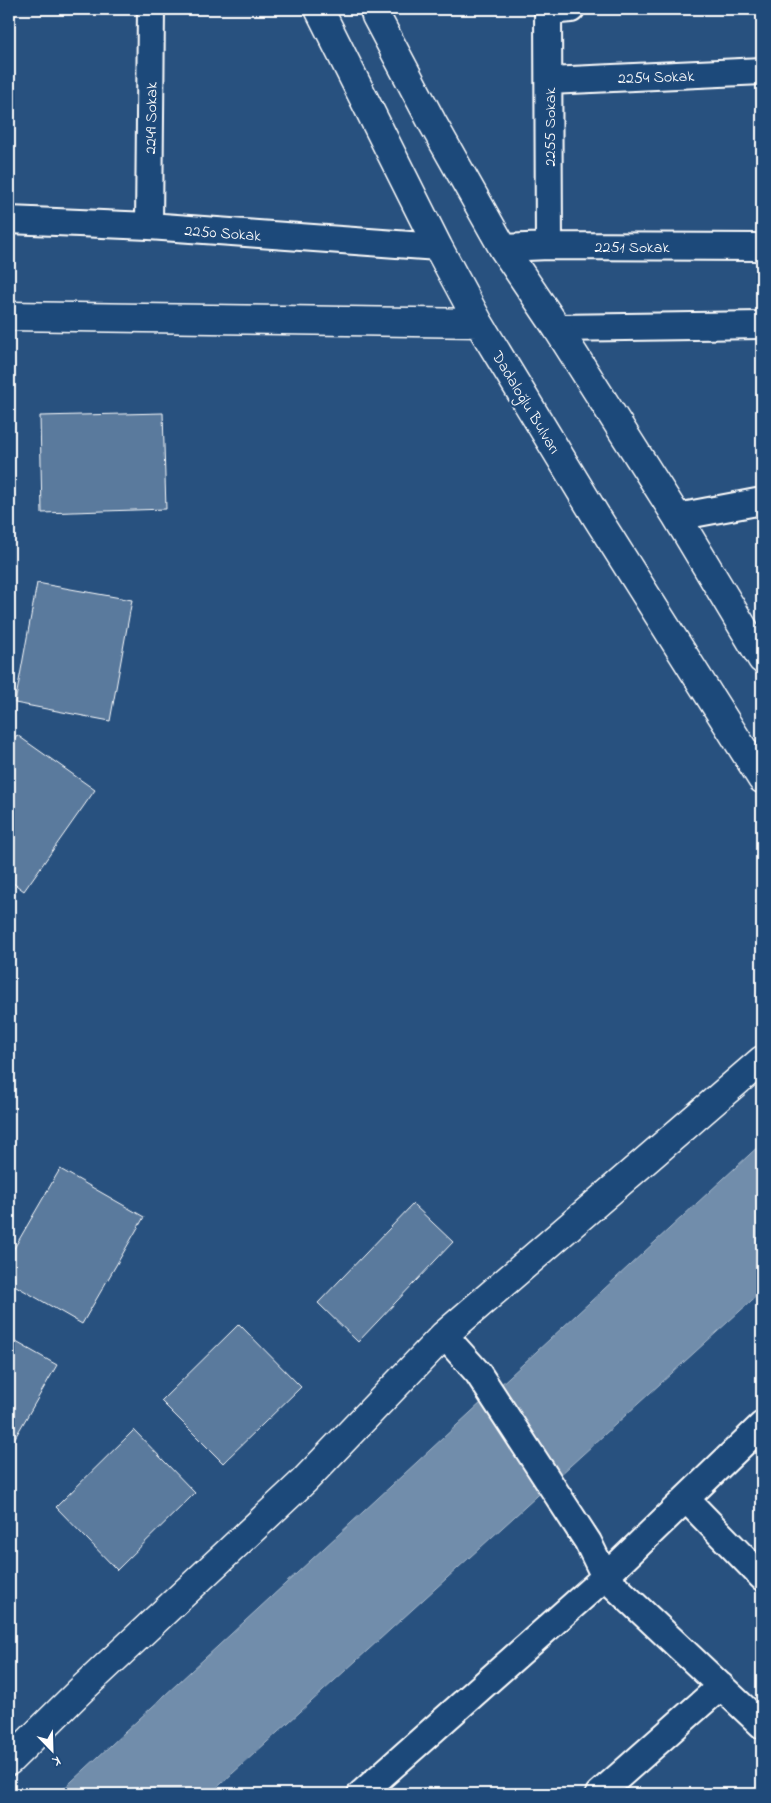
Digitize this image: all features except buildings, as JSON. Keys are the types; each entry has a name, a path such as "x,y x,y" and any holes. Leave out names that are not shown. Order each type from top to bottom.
{"main road":[{"name":"Dadaloğlu Bulvarı","path":"319,9 438,247 479,323 596,516 762,779"},
{"path":"375,11 432,122 502,248 557,328 677,517 762,659"},
{"path":"9,316 479,323"},
{"path":"9,1761 81,1690 304,1481 444,1335 762,1060"}],"street":[{"name":"2249 Sokak","path":"149,226 151,9"},
{"name":"2255 Sokak","path":"549,246 549,81 556,10"},
{"name":"2254 Sokak","path":"549,81 762,71"},
{"name":"2250 Sokak","path":"9,220 149,226 438,247"},
{"name":"2251 Sokak","path":"502,248 549,246 762,247"},
{"path":"557,328 762,324"},
{"path":"677,517 762,501"},
{"path":"444,1335 478,1373 588,1542 605,1577 762,1725"},
{"path":"361,1794 605,1577 762,1425"},
{"path":"686,1499 762,1577"},
{"path":"598,1794 721,1686"}],"water":[{"path":"762,1143 762,1291 210,1794 58,1794"}]}
